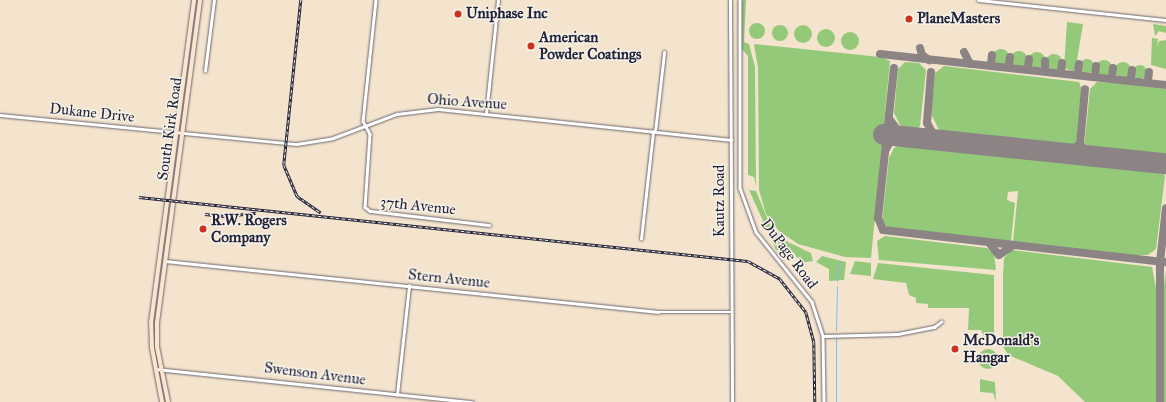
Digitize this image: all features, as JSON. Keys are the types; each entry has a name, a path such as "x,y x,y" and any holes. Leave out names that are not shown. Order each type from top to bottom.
{"main road":[{"name":"South Kirk Road","path":"162,402 155,369 151,330 194,0"},
{"name":"South Kirk Road","path":"168,402 161,368 156,330 200,0"}],"street":[{"path":"205,71 214,0"},
{"name":"37th Avenue","path":"376,0 365,126 370,134 365,207 370,211 489,225"},
{"path":"486,114 498,0"},
{"name":"Kautz Road","path":"730,0 732,402"},
{"name":"DuPage Road","path":"740,0 738,172 744,207 764,244 812,302 823,336 824,402"},
{"path":"978,0 1166,20"},
{"path":"641,239 664,53"},
{"name":"Ohio Avenue","path":"182,134 301,144 333,138 365,126 421,109 486,114 731,140"},
{"name":"Dukane Drive","path":"0,115 182,134"},
{"name":"Stern Avenue","path":"165,261 658,312 731,312"},
{"path":"397,395 409,286"},
{"path":"823,336 898,334 934,327 941,322"},
{"name":"Swenson Avenue","path":"155,369 161,368 472,402"}],"green space":[{"path":"742,0 746,0 744,42 749,44 755,67 756,186 754,177 748,175 748,56 740,47"},
{"path":"1067,22 1083,24 1075,72 1064,68"},
{"path":"757,23 763,25 765,31 763,37 757,39 751,37 749,31 751,25"},
{"path":"1153,24 1166,26 1166,33 1159,31 1155,36"},
{"path":"777,25 783,25 788,30 786,39 783,41 777,41 772,36 772,30"},
{"path":"799,25 807,25 812,30 810,41 807,43 799,43 794,38 794,30"},
{"path":"826,29 832,32 835,38 832,44 826,47 820,44 817,38 820,32"},
{"path":"850,32 856,35 859,41 856,47 850,50 844,47 841,41 844,35"},
{"path":"1152,38 1158,39 1157,47 1159,41 1166,40 1166,69 1151,65"},
{"path":"754,44 880,57 890,61 871,258 845,257 798,244 779,231 766,214 759,190 758,68"},
{"path":"1001,49 1008,54 1009,57 1004,64 1001,65 994,60 993,57 998,50"},
{"path":"1016,51 1022,51 1027,56 1025,65 1022,67 1016,67 1011,62 1011,56"},
{"path":"1037,52 1044,57 1045,60 1040,67 1037,68 1030,63 1029,60 1034,53"},
{"path":"1054,54 1061,59 1062,62 1057,69 1054,70 1047,65 1046,62 1051,55"},
{"path":"1084,59 1090,59 1094,63 1094,69 1090,73 1084,73 1080,69 1080,63"},
{"path":"1104,60 1111,65 1112,68 1107,75 1104,76 1097,71 1096,68 1101,61"},
{"path":"905,62 919,63 926,70 920,126 914,132 900,125 894,113 898,69"},
{"path":"1120,62 1126,62 1131,67 1129,76 1126,78 1120,78 1115,73 1115,67"},
{"path":"1137,65 1143,65 1147,69 1147,75 1143,79 1137,79 1133,75 1133,69"},
{"path":"944,66 1079,82 1082,90 1076,145 1071,148 940,132 931,114 935,73"},
{"path":"1097,82 1166,89 1166,155 1160,157 1084,148 1090,89"},
{"path":"909,141 1159,168 1165,176 1156,249 1148,255 1130,255 1013,242 1018,191 1008,192 1007,200 1015,203 1011,242 888,228 882,221 889,158 894,148"},
{"path":"749,190 756,191 771,227 788,242 811,253 813,261 801,263 793,252 776,250"},
{"path":"885,236 987,248 994,253 996,270 879,260 877,241"},
{"path":"1012,250 1152,267 1156,288 1156,402 1085,402 1058,376 1008,355 1003,346 1003,275 1004,258"},
{"path":"822,256 846,262 844,280 829,281 829,269 816,262"},
{"path":"855,261 871,263 871,276 850,274"},
{"path":"878,263 994,275 994,335 985,339 981,330 968,330 969,308 928,308 928,304 916,303 916,298 909,295 906,283 873,279"},
{"path":"1166,271 1166,402 1163,402 1163,292"},
{"path":"988,349 995,352 998,359 995,366 988,369 981,366 978,359 981,352"},
{"path":"980,379 995,382 996,402 993,393 980,392"}],"waterway":[{"path":"837,281 838,261"},
{"path":"836,330 837,286"},
{"path":"836,337 836,402"}],"taxiway":[{"path":"920,48 922,55 929,60"},
{"path":"964,52 970,64"},
{"path":"880,54 1166,85"},
{"path":"991,64 992,55"},
{"path":"1009,65 1010,57"},
{"path":"1028,68 1029,59"},
{"path":"1045,61 1045,69"},
{"path":"1061,71 1062,63"},
{"path":"1078,73 1079,64"},
{"path":"1095,75 1096,66"},
{"path":"894,68 878,218 883,230 1166,262"},
{"path":"1112,76 1113,68"},
{"path":"1131,78 1132,70"},
{"path":"931,72 927,123 932,132 947,140"},
{"path":"1148,80 1149,72"},
{"path":"1080,144 1085,89"},
{"path":"886,149 891,140 902,136 889,119"},
{"path":"1068,153 1080,144 1088,155"},
{"path":"1166,161 1159,163 1166,167"},
{"path":"1160,402 1160,262 1166,208"},
{"path":"990,244 999,255 1011,247"}],"runway":[{"path":"883,134 1166,163"}],"railway":[{"path":"301,0 284,165 297,196 321,213"},
{"path":"139,197 748,261 780,279 806,312 814,342 815,402"},
{"path":"205,214 225,216 256,213"}],"place":[{"name":"Uniphase Inc","path":"458,14"},
{"name":"PlaneMasters","path":"909,19"},
{"name":"American Powder Coatings","path":"531,46"},
{"name":"R.W. Rogers Company","path":"203,229"},
{"name":"McDonald's Hangar","path":"955,349"}]}
